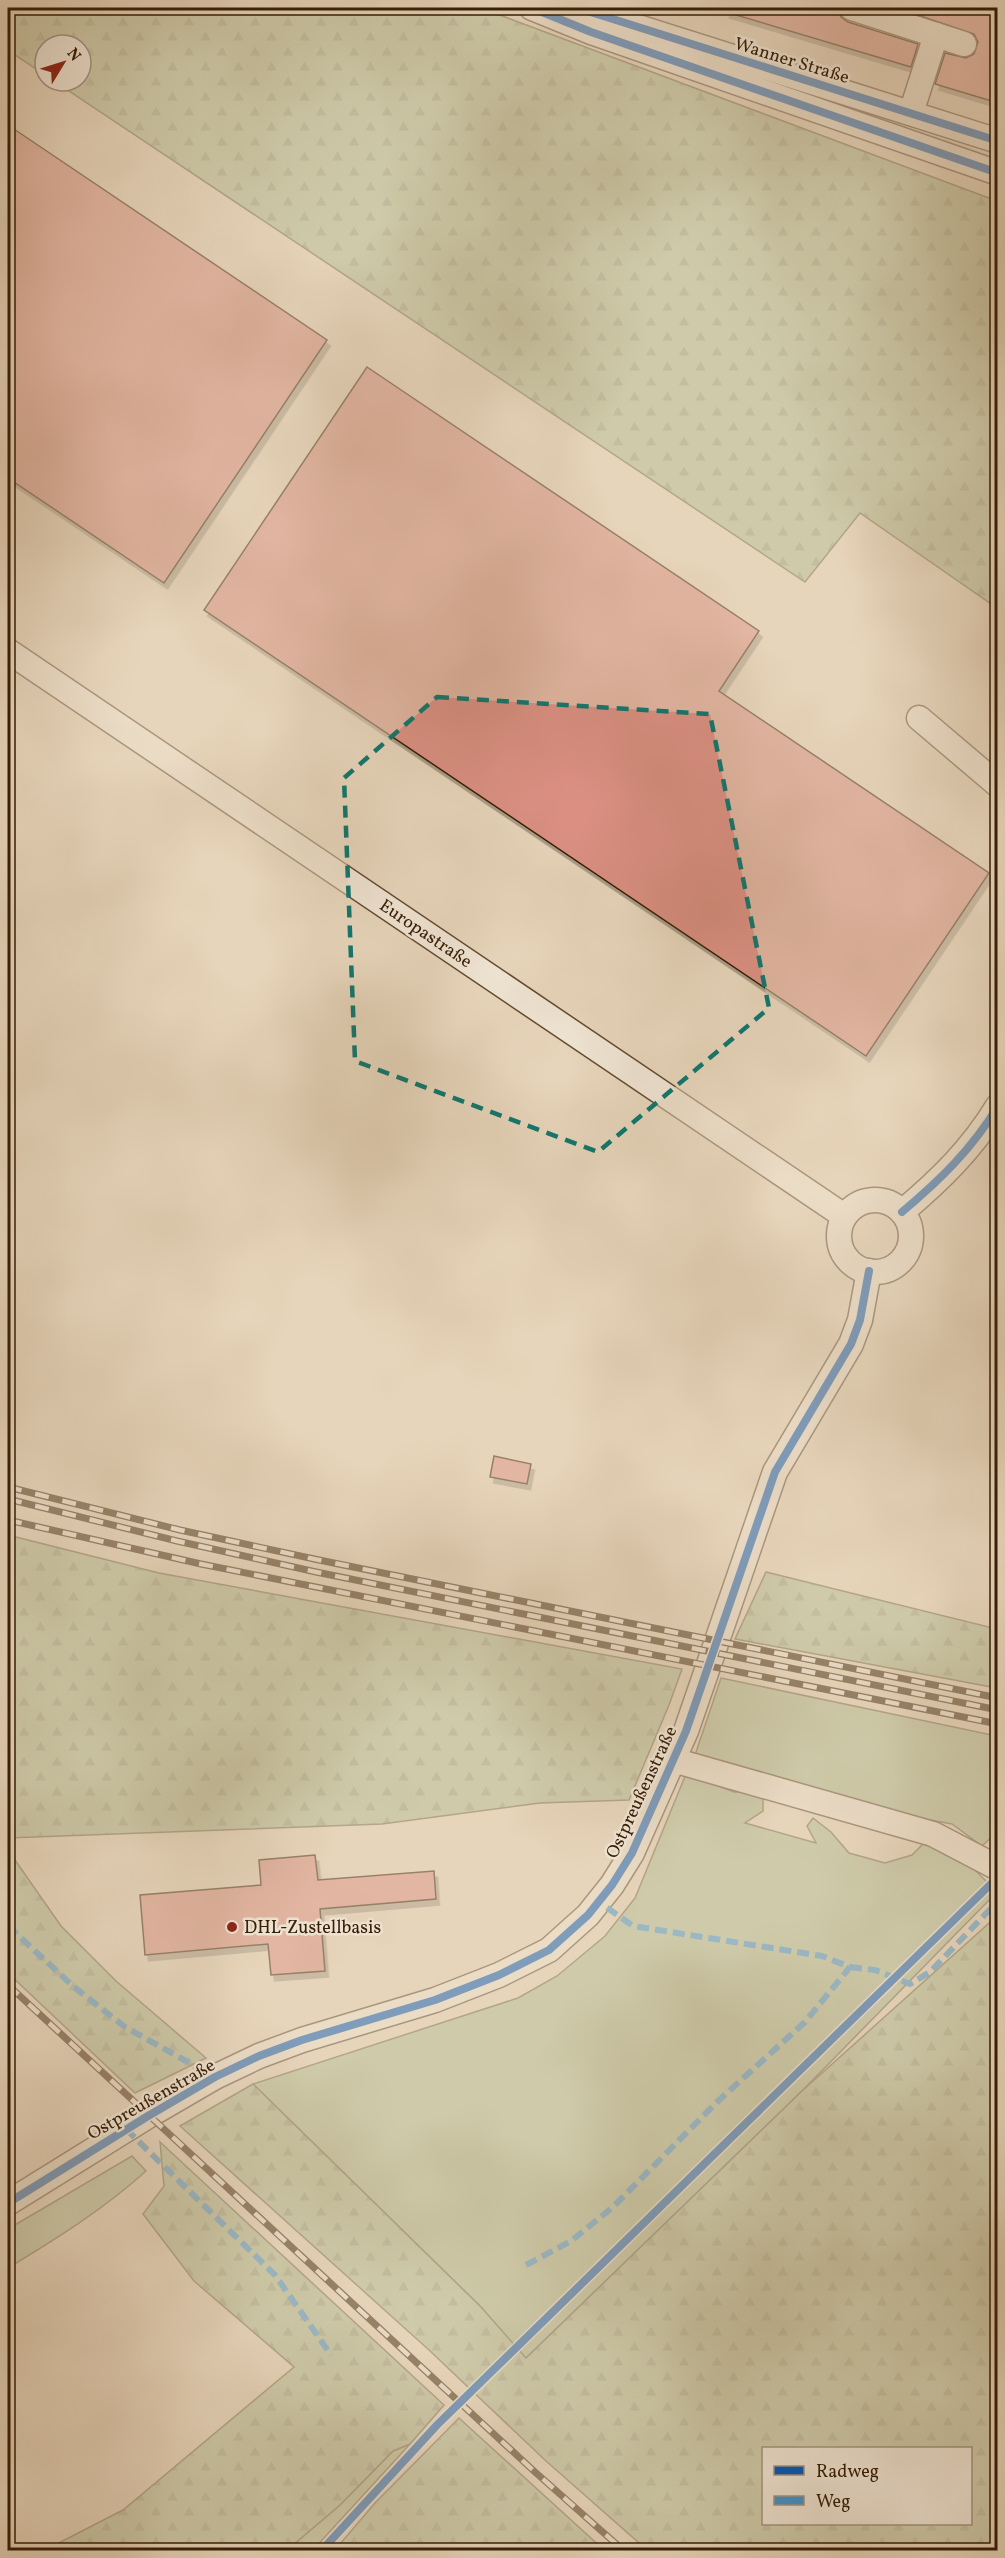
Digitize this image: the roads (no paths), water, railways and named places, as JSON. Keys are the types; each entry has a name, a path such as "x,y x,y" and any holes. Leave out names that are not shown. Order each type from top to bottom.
{"street":[{"name":"Wanner Straße","path":"532,8 592,16 998,141"},
{"path":"852,8 964,44"},
{"name":"Wanner Straße","path":"592,16 998,173"},
{"path":"911,113 936,35"},
{"name":"Europastraße","path":"8,651 844,1216"},
{"path":"919,718 998,785"},
{"path":"902,1212 959,1161 998,1106"},
{"path":"868,1200 888,1202 902,1212 909,1224 911,1236 904,1257 896,1265 886,1270 869,1271 853,1265 840,1247 838,1236 844,1216 858,1203 868,1200"},
{"name":"Ostpreußenstraße","path":"8,2203 147,2116 215,2077 259,2056 302,2040 435,2000 499,1975 549,1950 588,1915 612,1885 632,1853 686,1731 775,1472 851,1344 860,1320 869,1271"},
{"path":"673,1760 933,1834 998,1868"}],"railway":[{"path":"8,1487 180,1530 319,1560 998,1698"},
{"path":"8,1499 177,1541 316,1572 998,1710"},
{"path":"8,1520 201,1564 998,1724"},
{"path":"8,1985 535,2472 623,2550"}],"place":[{"name":"DHL-Zustellbasis","path":"232,1927"}]}
